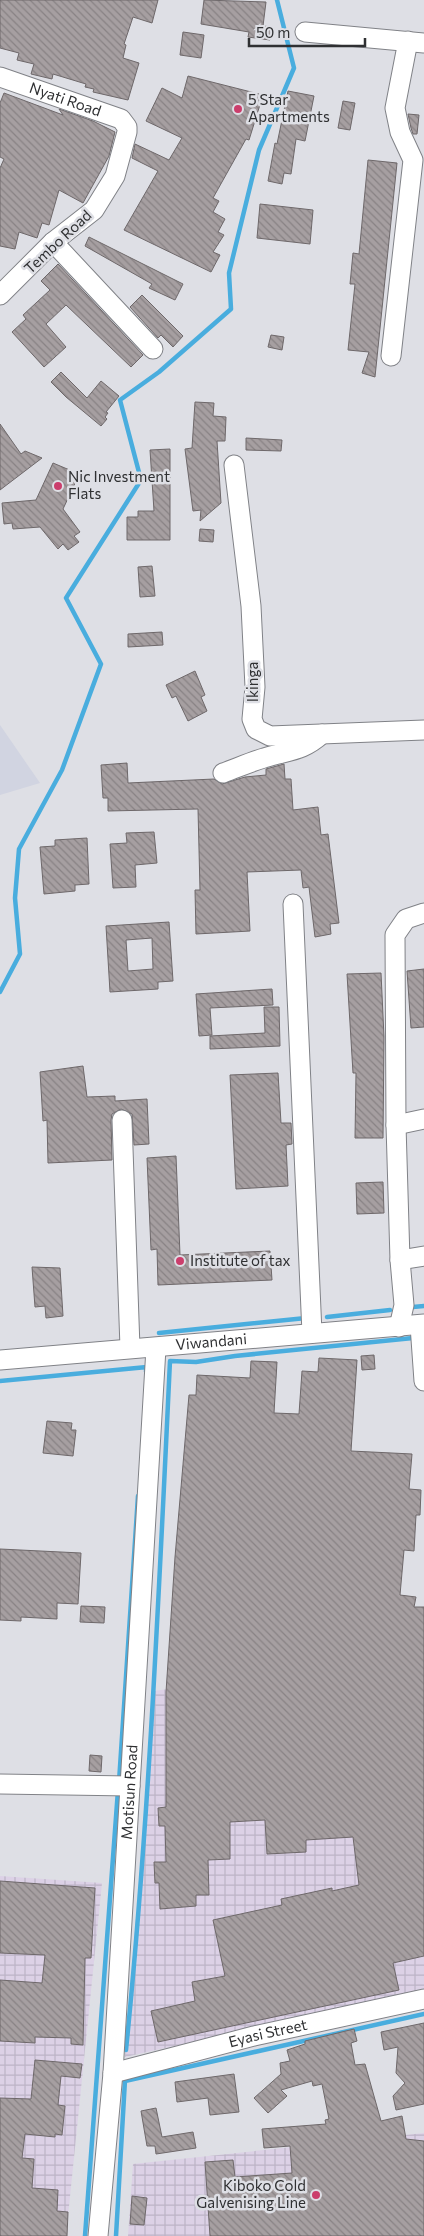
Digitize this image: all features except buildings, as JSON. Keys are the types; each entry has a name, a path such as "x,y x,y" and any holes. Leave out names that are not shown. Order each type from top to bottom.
{"street":[{"path":"305,32 416,42 395,108 400,132 413,160 391,356"},
{"name":"Nyati Road","path":"0,76 121,119 127,127"},
{"name":"Tembo Road","path":"0,295 53,242 94,210 115,176 127,127"},
{"path":"53,242 153,349"},
{"name":"Ikinga","path":"234,465 251,606 255,687 252,719 256,729 270,736 424,730"},
{"path":"223,772 265,758 299,750 309,746 322,734"},
{"path":"293,904 312,1334"},
{"path":"399,1327 404,1305 400,1260 396,1125 395,936 406,919 424,913"},
{"path":"396,1125 424,1119"},
{"path":"122,1120 130,1348"},
{"path":"400,1260 424,1256"},
{"path":"422,1324 424,1381"},
{"name":"Viwandani","path":"0,1360 422,1324"},
{"name":"Motisun Road","path":"98,2236 113,2073 156,1348"},
{"path":"0,1784 130,1786"},
{"name":"Eyasi Street","path":"113,2073 254,2036 424,1999"}],"shaded area":[{"path":"0,725 40,783 0,795"},
{"path":"424,1653 424,1990 125,2057 154,1691"},
{"path":"0,1876 102,1883 66,2236 0,2236"},
{"name":"Kiboko Cold Galvenising Line","path":"424,2133 424,2236 128,2236 133,2164"}],"waterway":[{"path":"0,992 20,954 15,898 19,849 62,770 101,664 66,598 141,480 120,400 159,372 231,309 229,273 259,150 294,68 277,0"},
{"path":"413,1307 424,1306"},
{"path":"327,1317 390,1310"},
{"path":"159,1333 306,1318"},
{"path":"126,2050 147,1792 170,1361 196,1362 235,1356 413,1338"},
{"path":"0,1381 147,1367 146,1371"},
{"path":"119,1782 138,1496"},
{"path":"85,2236 118,1790"},
{"path":"125,2081 424,2014"},
{"path":"116,2236 125,2080"}],"place":[{"name":"5 Star Apartments","path":"238,109"},
{"name":"Nic Investment Flats","path":"58,486"},
{"name":"Institute of tax","path":"180,1261"},
{"name":"Kiboko Cold Galvenising Line","path":"316,2195"}]}
